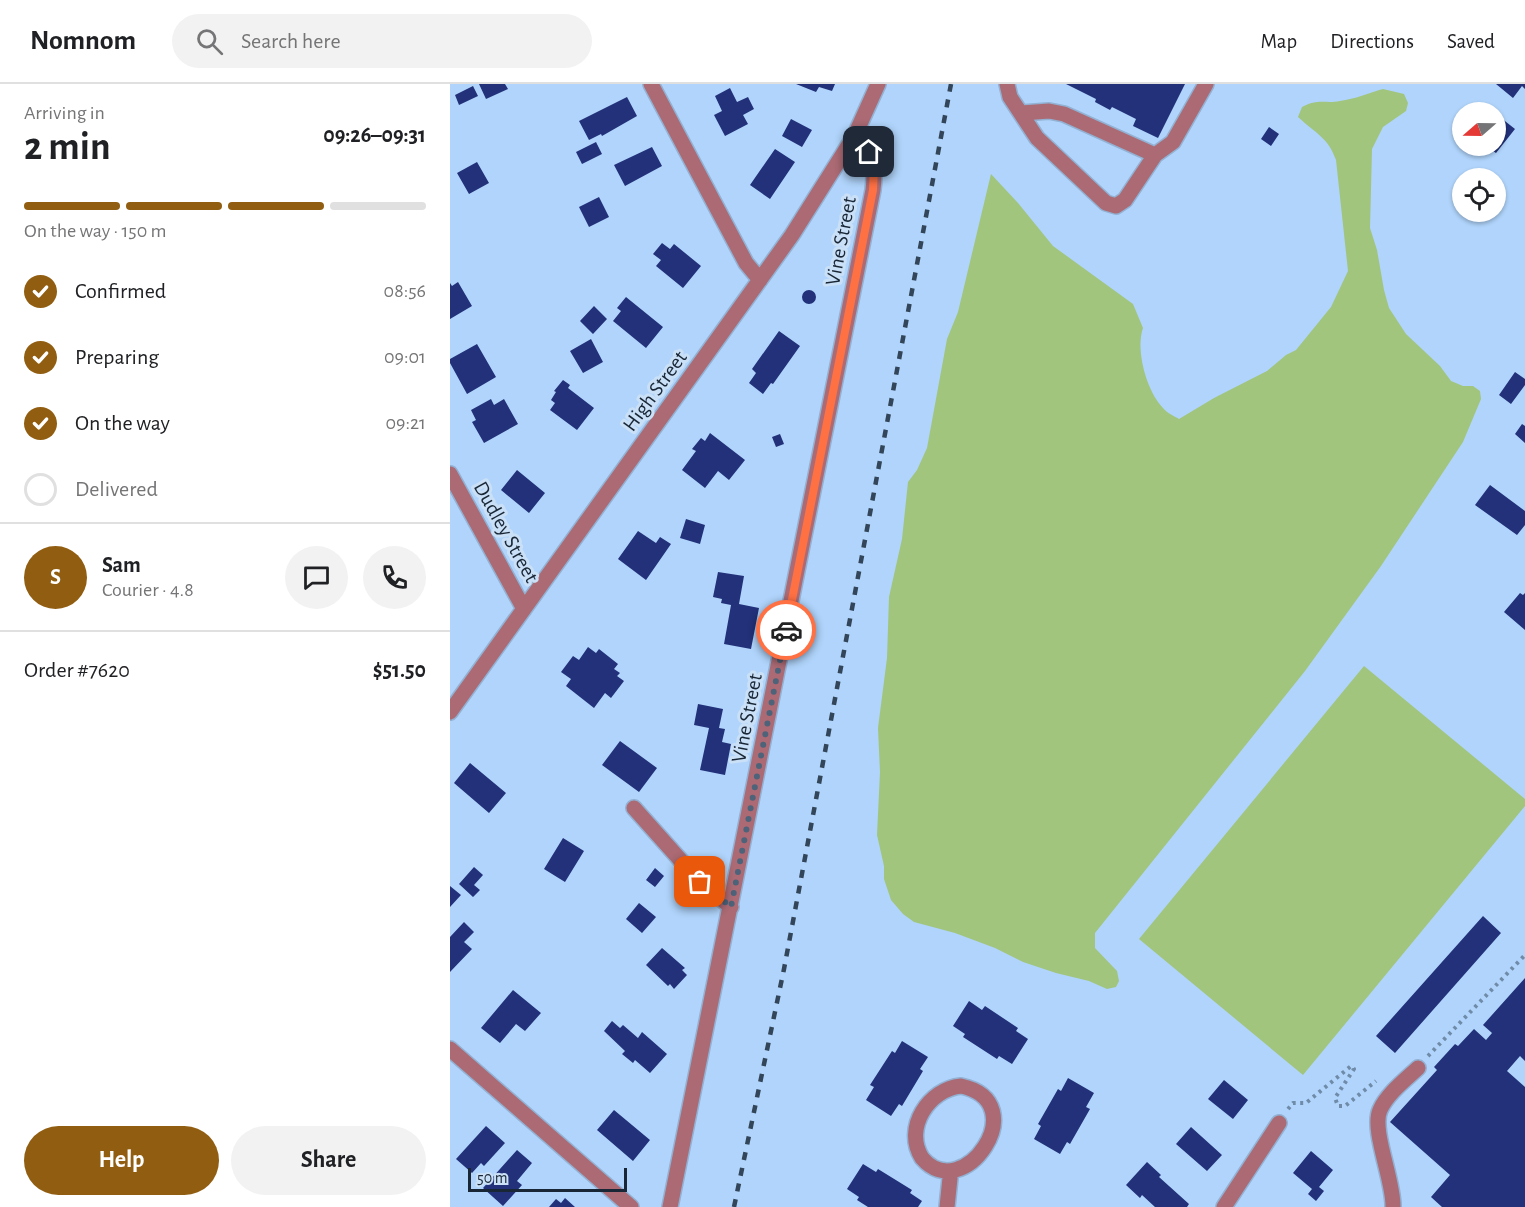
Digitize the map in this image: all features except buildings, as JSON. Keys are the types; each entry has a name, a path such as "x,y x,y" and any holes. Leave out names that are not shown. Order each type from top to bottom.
{"street":[{"path":"651,84 746,263 760,280"},
{"name":"High Street","path":"450,712 760,280 816,198 855,135 878,84"},
{"path":"1007,84 1010,97 1037,138 1111,206 1123,203 1155,154 1173,142 1206,84"},
{"path":"1022,112 1049,111 1064,114 1155,154"},
{"name":"Vine Street","path":"670,1207 873,190 874,168 871,158 867,147 855,135"},
{"name":"Dudley Street","path":"450,474 524,609"},
{"path":"634,808 700,882 731,907"},
{"path":"450,1049 631,1207"},
{"path":"1393,1207 1392,1189 1381,1141 1379,1115 1388,1098 1418,1068"},
{"path":"961,1086 977,1091 983,1097 992,1112 994,1130 975,1166 961,1175 950,1178 935,1173 926,1164 917,1148 915,1133 925,1107 934,1096 946,1089 961,1086"},
{"path":"1224,1207 1279,1123"},
{"path":"947,1207 950,1178"}],"path":[{"path":"1418,1068 1525,955"},
{"path":"1279,1123 1293,1103 1306,1104 1352,1066 1354,1069 1335,1098 1339,1107 1345,1106 1382,1077"}],"green space":[{"path":"1383,89 1404,94 1408,103 1406,111 1383,127 1372,149 1370,228 1377,250 1384,290 1389,308 1406,334 1440,366 1451,381 1463,386 1473,386 1480,391 1481,399 1463,442 1381,566 1305,671 1095,933 1095,948 1117,971 1119,981 1116,987 1107,989 1089,981 1056,973 1023,962 995,948 955,933 914,922 903,914 891,900 884,879 884,866 877,835 880,772 878,728 887,658 889,597 902,539 908,482 917,470 927,448 947,339 958,312 991,174 1053,246 1133,304 1143,328 1140,348 1144,370 1152,392 1163,408 1179,419 1267,371 1286,355 1296,350 1331,307 1348,271 1336,160 1325,141 1298,117 1302,107 1308,104 1346,100"},
{"path":"1364,666 1525,799 1525,806 1303,1075 1139,939"}],"railway":[{"path":"734,1207 784,969 951,84"}],"way so far":[{"path":"700,882 731,907 786,630"}],"route":[{"path":"786,630 873,190 874,168 869,152"}]}
